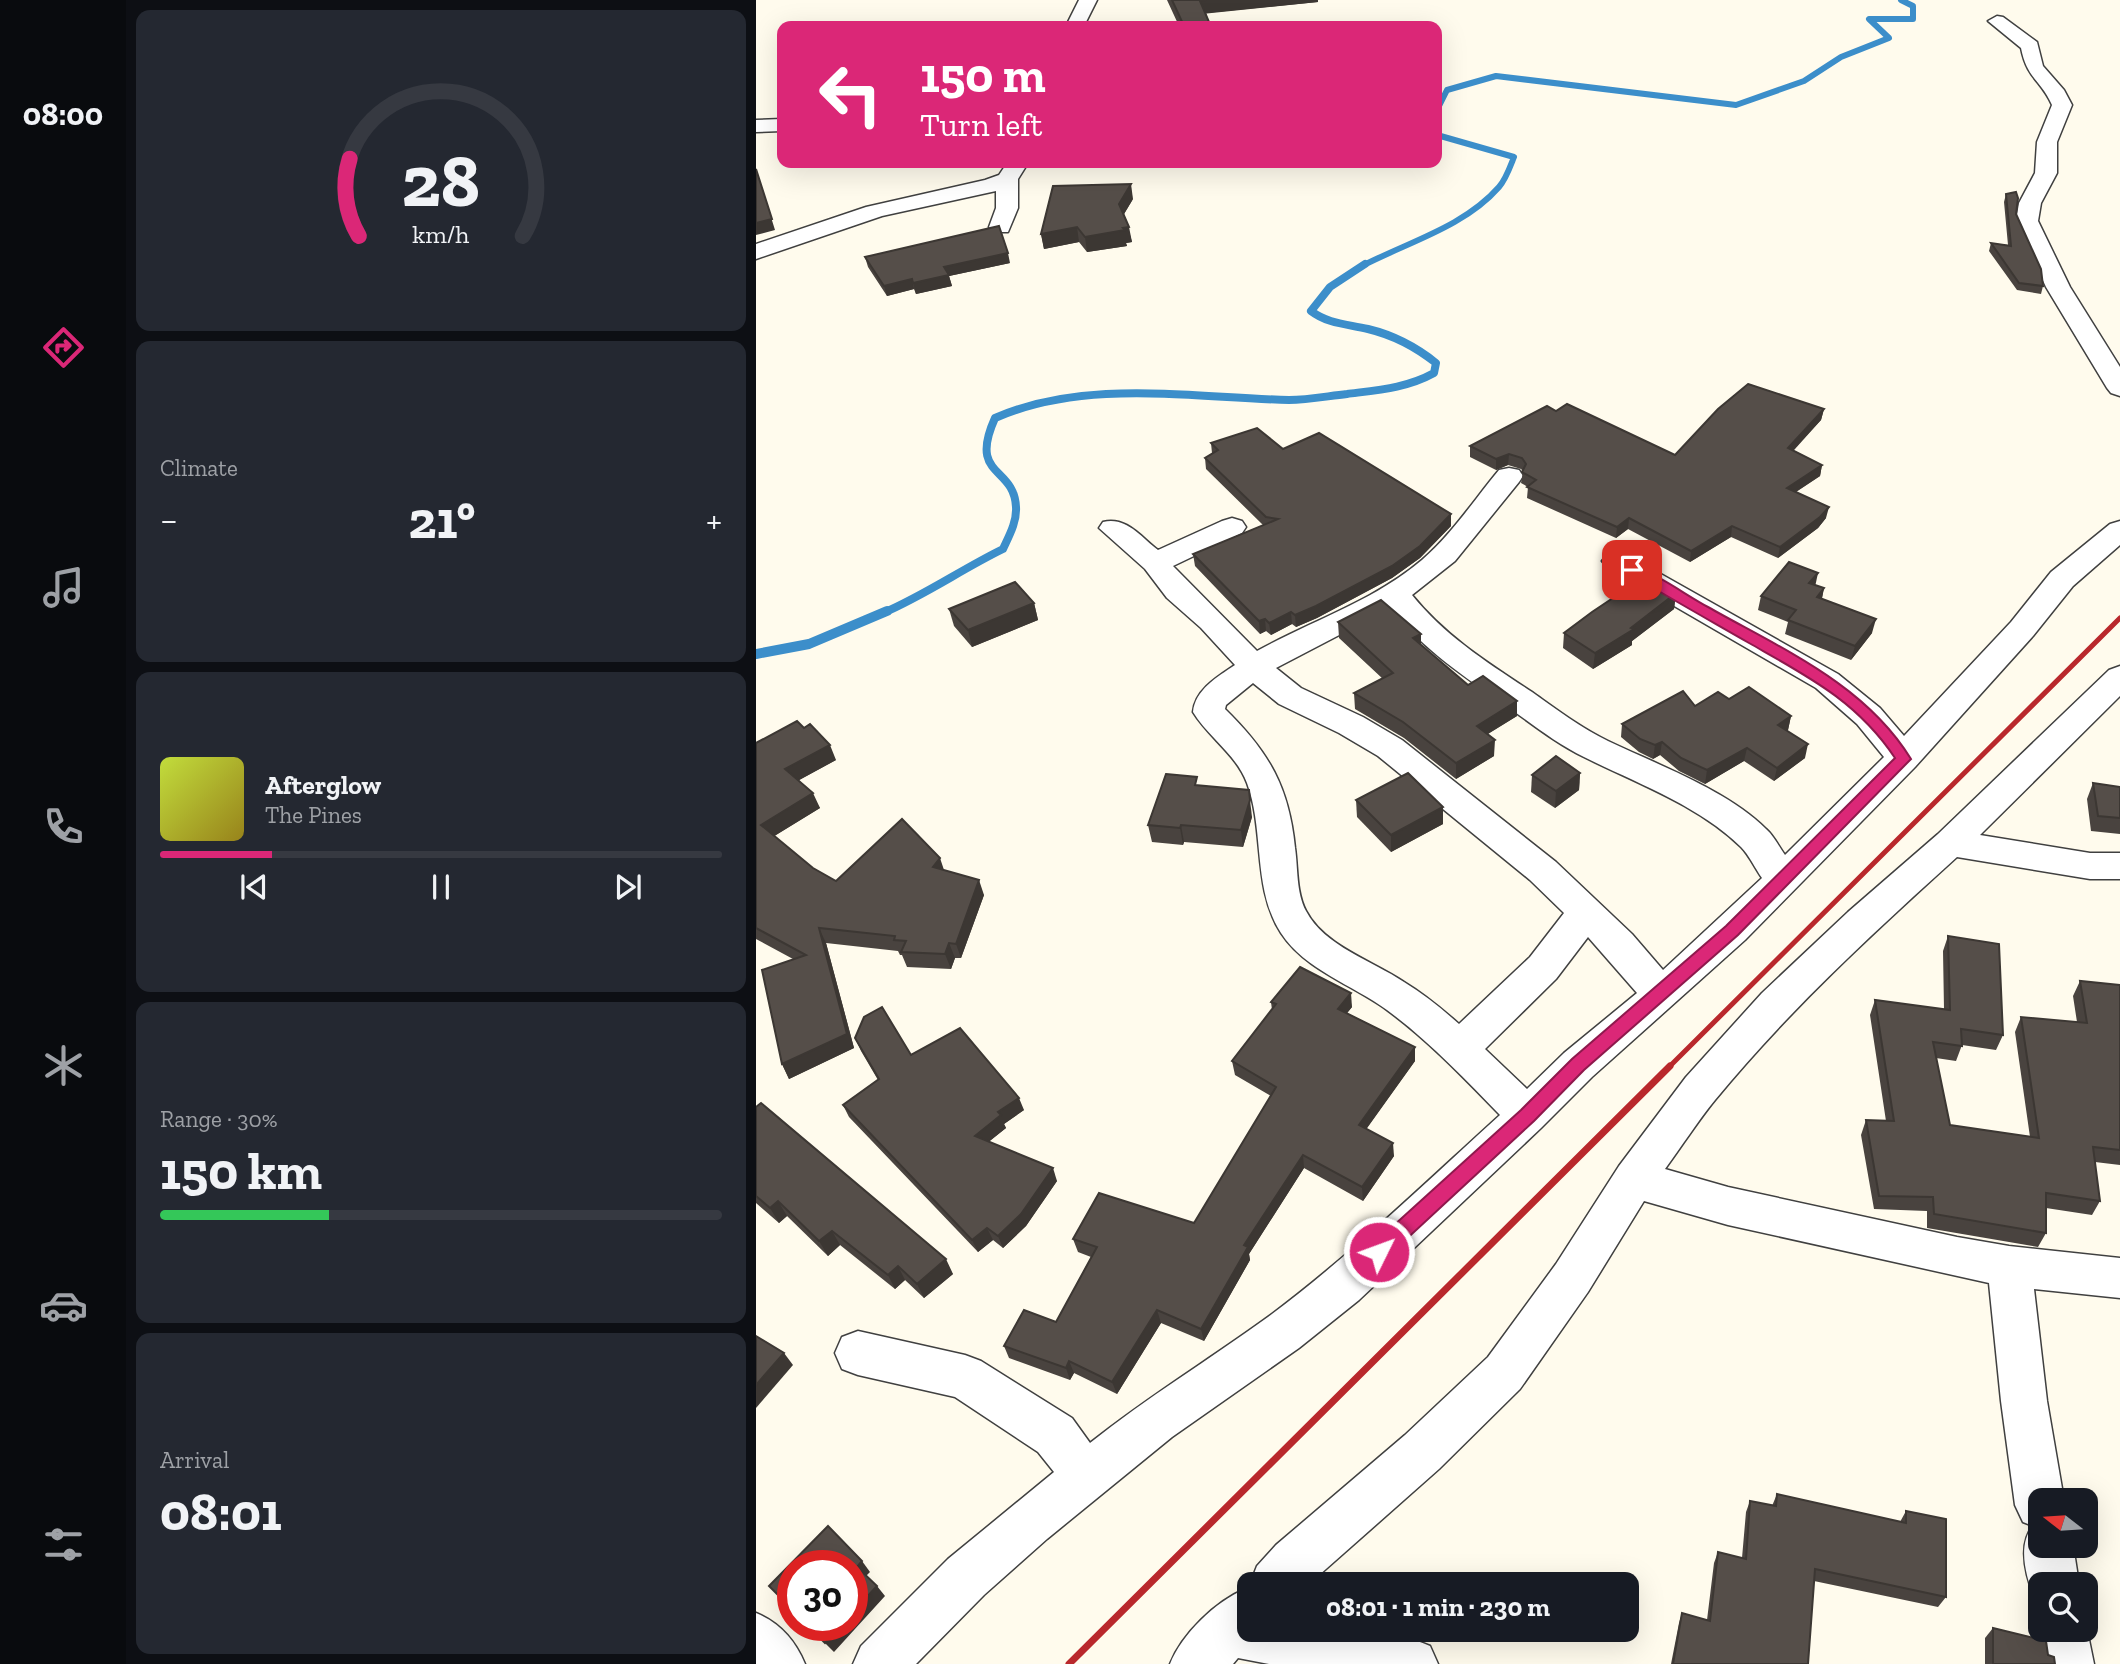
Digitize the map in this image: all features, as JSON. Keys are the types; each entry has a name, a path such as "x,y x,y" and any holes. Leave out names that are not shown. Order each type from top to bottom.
{"street":[{"path":"1078,21 1088,0"},
{"path":"1997,21 2030,46 2034,67 2060,100 2062,112 2048,142 2046,173 2030,203 2027,221 2050,272 2120,388"},
{"path":"756,126 777,125"},
{"path":"1000,227 1007,208 1012,171"},
{"path":"756,252 841,221 894,206 972,192 1012,171"},
{"path":"1509,476 1461,535 1423,574 1395,593 1254,667 1225,686 1210,701 1209,712 1247,754 1261,774 1279,852 1280,890 1294,924 1316,946 1401,1000 1527,1115"},
{"path":"1156,563 1232,527"},
{"path":"1113,528 1156,563 1178,591 1212,621 1254,667 1290,696 1351,725 1390,748 1543,871 1619,944 1661,995"},
{"path":"879,1664 966,1577 1083,1478 1186,1398 1283,1333 1343,1285 1578,1065 1661,995 1732,930 1903,759 2022,629 2062,579 2120,530"},
{"path":"1616,561 1827,681 1859,705 1883,729 1903,759"},
{"path":"1395,593 1429,633 1546,718 1594,748 1646,771 1727,816 1755,839 1782,879"},
{"path":"1286,1572 1422,1452 1504,1373 1573,1278 1634,1179 1700,1089 1776,1004 1861,922 1950,844 2120,677"},
{"path":"1950,844 2090,866 2120,866"},
{"path":"1458,1050 1543,968 1586,912"},
{"path":"1634,1179 1728,1206 2009,1266 2120,1278"},
{"path":"2009,1266 2038,1488"},
{"path":"858,1353 965,1377 1055,1434 1070,1453 1083,1478"},
{"path":"1225,1635 1412,1664"},
{"path":"756,1639 779,1664"},
{"path":"2064,1642 2068,1664"}],"building":[{"path":"1172,0 1206,0 1200,1 1209,21 1182,21"},
{"path":"756,169 772,219 756,223"},
{"path":"1131,184 1119,204 1129,227 1123,228 1125,230 1085,237 1077,227 1041,234 1053,186"},
{"path":"2016,192 2016,214 2041,269 2043,286 2019,283 1991,243 2011,246 2006,194"},
{"path":"999,226 1008,253 944,267 949,275 913,283 912,279 884,286 865,257"},
{"path":"1748,384 1824,409 1788,448 1822,465 1787,488 1829,507 1780,547 1732,526 1691,551 1629,518 1617,527 1527,487 1536,480 1522,472 1526,464 1522,458 1509,454 1496,459 1470,446 1547,406 1556,411 1567,404 1675,455 1718,409"},
{"path":"1257,428 1283,449 1319,433 1451,514 1420,546 1392,566 1295,615 1291,612 1269,623 1265,619 1259,621 1193,554 1278,519 1266,517 1205,458 1218,450 1211,443"},
{"path":"1789,562 1818,573 1809,583 1824,588 1817,597 1876,619 1855,646 1788,620 1796,610 1761,596"},
{"path":"1646,576 1676,593 1631,628 1634,629 1595,653 1564,633 1592,612"},
{"path":"1015,582 1034,603 968,630 949,609"},
{"path":"1381,600 1421,634 1413,638 1468,685 1483,676 1517,701 1477,726 1495,740 1456,763 1403,722 1354,693 1393,673 1338,622"},
{"path":"1749,687 1791,716 1778,725 1808,744 1777,768 1747,748 1707,770 1681,758 1662,742 1655,745 1640,739 1622,724 1683,691 1695,706 1718,692 1729,699"},
{"path":"797,721 804,728 810,724 830,745 785,769 813,793 761,825 813,868 836,881 902,819 940,858 933,867 979,880 956,944 949,943 945,954 901,952 906,941 894,940 895,936 819,928 847,1034 782,1064 762,970 806,955 756,928 756,743"},
{"path":"1556,756 1580,773 1556,791 1532,775"},
{"path":"1408,773 1443,807 1391,835 1356,800"},
{"path":"1166,774 1197,777 1195,785 1249,790 1250,800 1241,830 1148,825"},
{"path":"2093,783 2120,787 2120,818 2098,816"},
{"path":"1948,936 1999,944 2003,1035 1961,1029 1962,1046 1933,1042 1950,1125 2039,1138 2021,1017 2087,1023 2080,981 2120,985 2120,1150 2093,1147 2100,1201 2046,1193 2046,1233 1934,1214 1933,1197 1879,1196 1866,1120 1894,1121 1875,1000 1950,1010"},
{"path":"1300,967 1351,993 1338,1009 1415,1047 1359,1125 1393,1143 1362,1187 1303,1155 1244,1245 1248,1247 1201,1329 1157,1310 1112,1382 1069,1361 1066,1368 1004,1346 1024,1310 1056,1322 1097,1247 1073,1239 1099,1193 1194,1223 1276,1087 1232,1061 1276,1004 1271,1002"},
{"path":"882,1007 911,1055 960,1028 1019,1098 998,1112 1001,1115 975,1136 1053,1168 1021,1214 998,1236 987,1228 972,1240 843,1105 879,1079 855,1038 864,1017"},
{"path":"761,1103 946,1259 917,1284 898,1266 888,1275 832,1231 819,1241 778,1201 770,1208 756,1196 756,1107"},
{"path":"756,1336 784,1353 756,1385"},
{"path":"1777,1494 1906,1523 1906,1511 1946,1519 1946,1597 1815,1569 1808,1664 1673,1664 1682,1613 1710,1621 1718,1552 1746,1559 1750,1501 1776,1506"},
{"path":"828,1526 851,1550 804,1550"},
{"path":"868,1577 877,1586 868,1596"},
{"path":"777,1578 777,1594 769,1586"},
{"path":"1993,1628 2028,1637 2028,1642 2046,1642 2048,1655 2054,1657 2055,1664 1993,1664"}],"waterway":[{"path":"1442,100 1447,90 1496,76 1736,105 1804,81 1841,57 1889,38 1869,19 1913,19 1913,6 1901,0"},
{"path":"1362,266 1469,213 1485,201 1504,180 1514,157 1442,136"},
{"path":"883,613 1003,549 1014,523 1016,507 1008,484 989,461 988,437 995,418 1030,406 1103,394 1311,399 1392,388 1434,373 1436,363 1404,342 1377,332 1331,321 1311,311 1330,287 1365,264"},
{"path":"756,654 809,644 887,611"}],"railway":[{"path":"1668,1068 2120,618"},
{"path":"1069,1664 1670,1066"}],"route":[{"path":"1379,1252 1578,1065 1732,930 1903,759 1883,729 1859,705 1827,681 1632,570"}]}
